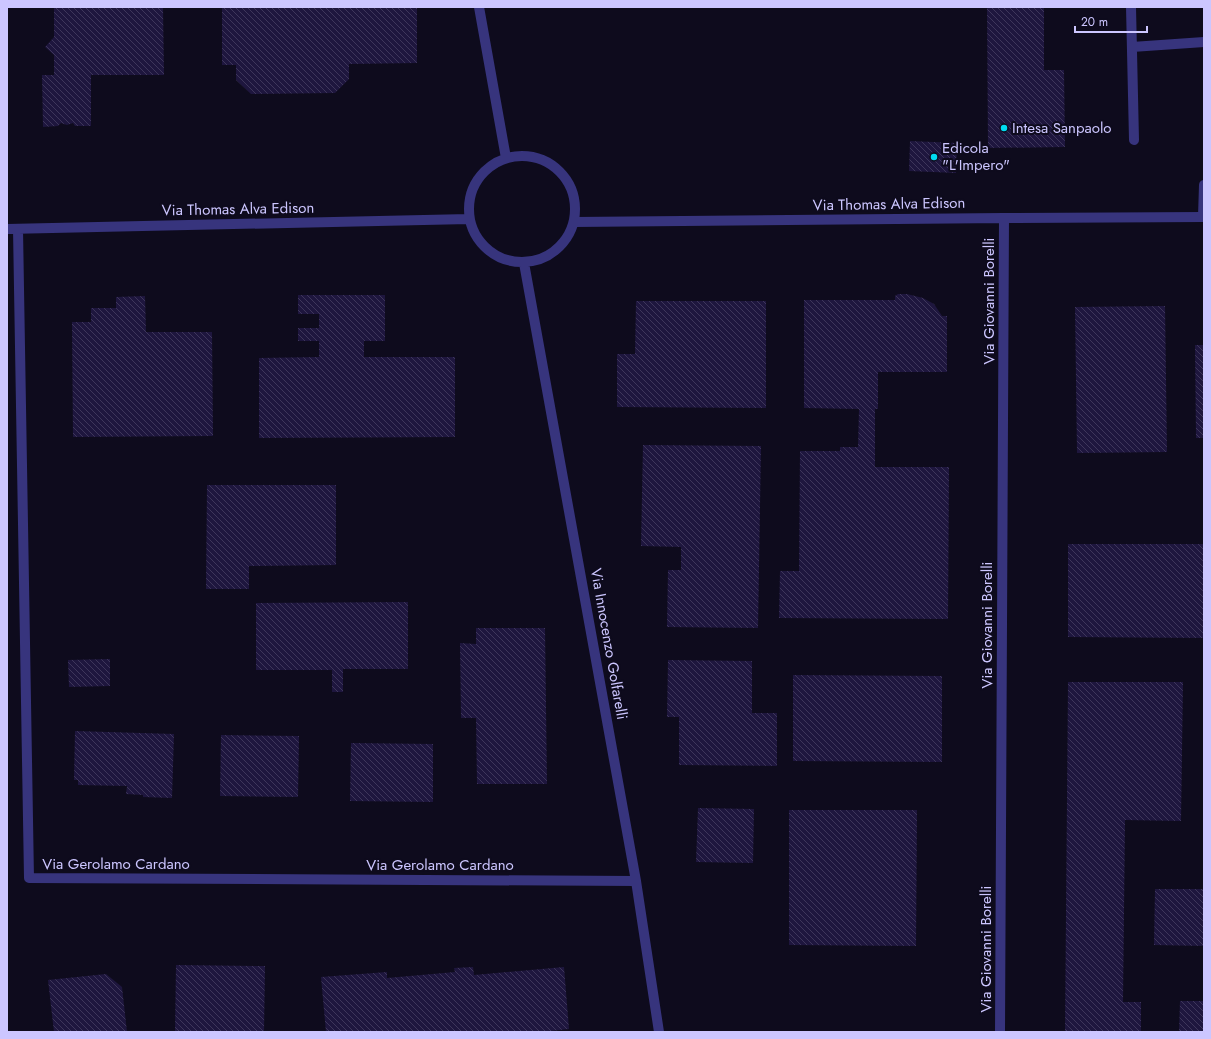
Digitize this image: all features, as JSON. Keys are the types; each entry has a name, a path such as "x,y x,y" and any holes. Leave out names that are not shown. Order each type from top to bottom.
{"street":[{"path":"479,7 506,158"},
{"path":"1130,7 1134,140"},
{"path":"1132,47 1204,42"},
{"path":"522,156 538,158 552,165 564,176 572,190 575,206 574,222 567,238 556,251 541,260 524,263 509,261 494,256 483,246 474,233 469,219 468,203 472,188 480,175 492,165 506,158 522,156"},
{"path":"1204,185 1204,217"},
{"name":"Via Thomas Alva Edison","path":"574,222 1204,217"},
{"name":"Via Giovanni Borelli","path":"1000,1032 1004,218"},
{"name":"Via Thomas Alva Edison","path":"7,229 469,219"},
{"name":"Via Gerolamo Cardano","path":"18,229 29,878 636,881"},
{"name":"Via Innocenzo Golfarelli","path":"524,263 636,881 659,1032"}],"building":[{"path":"54,7 163,7 164,75 91,75 91,126 75,126 73,123 67,125 61,123 58,126 43,127 42,75 54,75 54,55 45,47 54,37"},
{"path":"222,7 417,7 417,63 349,64 349,79 335,93 251,94 236,80 236,65 222,65"},
{"path":"987,7 1044,7 1044,70 1064,70 1065,147 988,148"},
{"path":"910,141 957,143 956,173 909,171"},
{"path":"898,294 907,294 923,298 934,304 942,316 947,316 947,372 878,372 878,409 875,409 875,467 949,467 948,619 779,618 780,571 799,571 800,451 840,451 840,447 858,447 859,409 804,408 804,300 895,300 895,296"},
{"path":"298,295 385,295 385,341 364,341 364,357 455,357 455,437 259,438 259,358 319,357 319,341 298,341 298,328 319,328 319,314 298,314"},
{"path":"145,296 146,332 212,332 213,436 73,437 72,322 91,322 91,308 116,308 116,297"},
{"path":"636,301 766,301 766,408 617,407 617,354 635,354"},
{"path":"1165,306 1167,452 1077,453 1075,307"},
{"path":"1195,345 1204,345 1204,438 1196,438"},
{"path":"643,445 761,446 758,628 667,627 668,570 681,570 681,547 641,546"},
{"path":"207,485 336,485 336,565 249,566 249,589 206,589"},
{"path":"1068,544 1204,544 1204,638 1068,637"},
{"path":"408,602 408,669 343,669 343,692 332,692 332,670 256,670 256,603"},
{"path":"476,628 545,628 547,784 477,784 476,718 461,718 460,643 476,644"},
{"path":"110,659 110,686 69,687 68,660"},
{"path":"668,660 752,661 752,713 777,713 777,766 679,765 679,717 667,717"},
{"path":"793,675 942,676 942,762 793,761"},
{"path":"1068,682 1183,682 1181,821 1125,820 1123,1002 1141,1002 1141,1032 1065,1032"},
{"path":"75,731 174,734 172,798 143,797 143,795 126,794 127,786 78,785 78,780 74,780"},
{"path":"221,735 299,736 298,797 220,796"},
{"path":"351,743 433,744 433,802 350,801"},
{"path":"698,808 754,809 753,863 696,862"},
{"path":"789,810 917,810 916,946 789,945"},
{"path":"1155,889 1204,889 1204,946 1154,945"},
{"path":"176,965 265,966 264,1032 175,1032"},
{"path":"473,967 474,975 564,967 569,1029 541,1032 326,1032 321,977 387,972 387,978 455,972 454,968"},
{"path":"106,974 122,987 127,1032 54,1032 48,980"},
{"path":"1180,1001 1204,1001 1204,1032 1179,1032"}],"place":[{"name":"Intesa Sanpaolo","path":"1004,128"},
{"name":"Edicola \"L'Impero\"","path":"934,157"}]}
